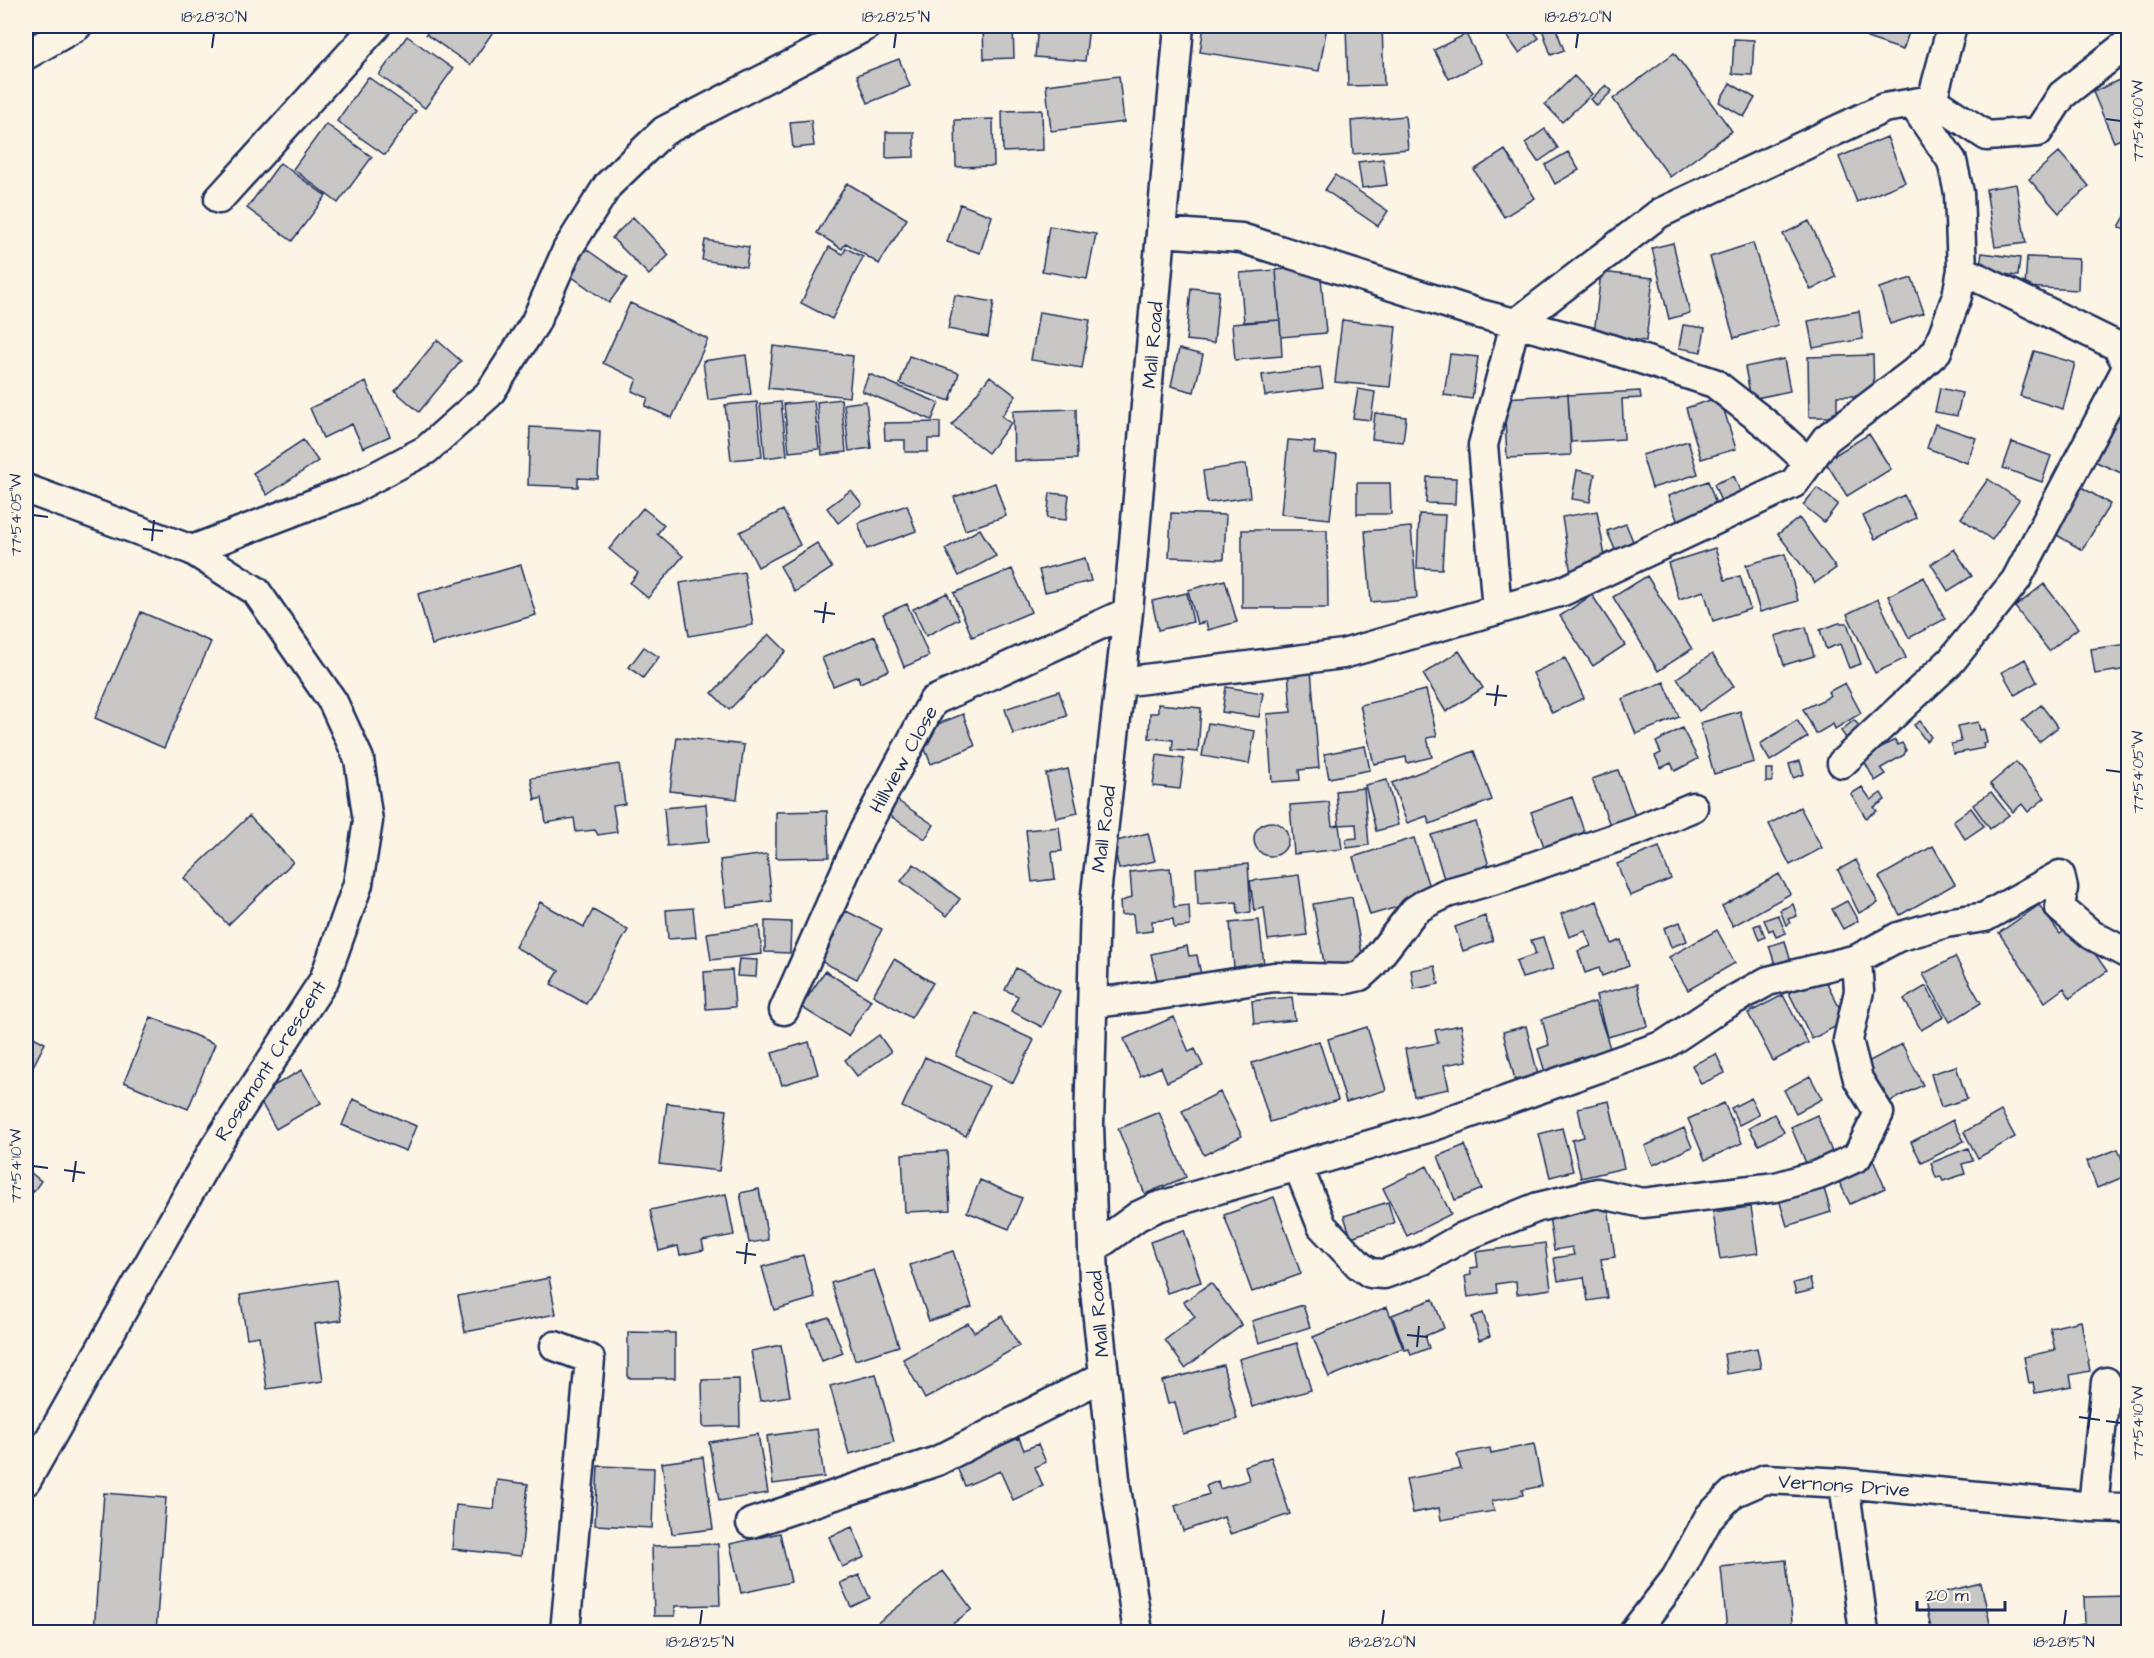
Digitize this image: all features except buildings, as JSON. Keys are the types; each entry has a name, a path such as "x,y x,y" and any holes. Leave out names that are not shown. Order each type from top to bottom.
{"street":[{"path":"26,55 77,26"},
{"path":"219,199 376,26"},
{"path":"192,550 351,489 426,450 489,394 535,323 567,250 608,185 664,132 866,26"},
{"name":"Mall Road","path":"1138,1632 1116,1488 1104,1376 1093,1249 1089,1125 1095,903 1128,612 1179,26"},
{"path":"1121,682 1343,654 1563,591 1794,483 1826,439 1913,373 1937,351 1957,296 1962,270 1959,193 1952,161 1923,102 1952,26"},
{"path":"1497,610 1483,445 1515,324 1660,213 1884,108 1923,102 1987,136 2038,132 2062,95 2128,43"},
{"path":"1162,232 1242,238 1515,324 1592,343 1714,383 1769,426 1809,463"},
{"path":"1842,764 1951,661 2016,580 2128,366 2117,345 1962,270"},
{"name":"Rosemont Crescent","path":"26,489 192,550 256,591 333,702 359,759 368,821 358,884 324,980 215,1147 26,1481"},
{"name":"Hillview Close","path":"784,1010 861,836 933,700 1128,612"},
{"path":"1093,1003 1274,977 1347,979 1360,976 1372,965 1414,911 1426,903 1447,893 1503,877 1638,830 1692,807"},
{"path":"1093,1249 1138,1216 1157,1207 1431,1127 1664,1045 1721,1007 1768,981 1857,959 1898,937 1946,923 1985,917 2060,875 2063,888 2060,908 2092,935 2128,954"},
{"path":"1298,1166 1322,1226 1359,1265 1370,1273 1384,1274 1423,1260 1463,1237 1538,1207 1587,1195 1597,1193 1643,1203 1776,1187 1818,1175 1857,1157 1879,1113 1858,1079 1848,1040 1859,991 1857,959"},
{"path":"555,1346 590,1359 566,1632"},
{"path":"751,1523 937,1461 1104,1376"},
{"path":"2093,1507 2106,1382"},
{"name":"Vernons Drive","path":"1634,1632 1676,1578 1709,1517 1732,1493 1765,1479 1844,1483 2093,1507 2128,1508"},
{"path":"1844,1483 1864,1632"}]}
